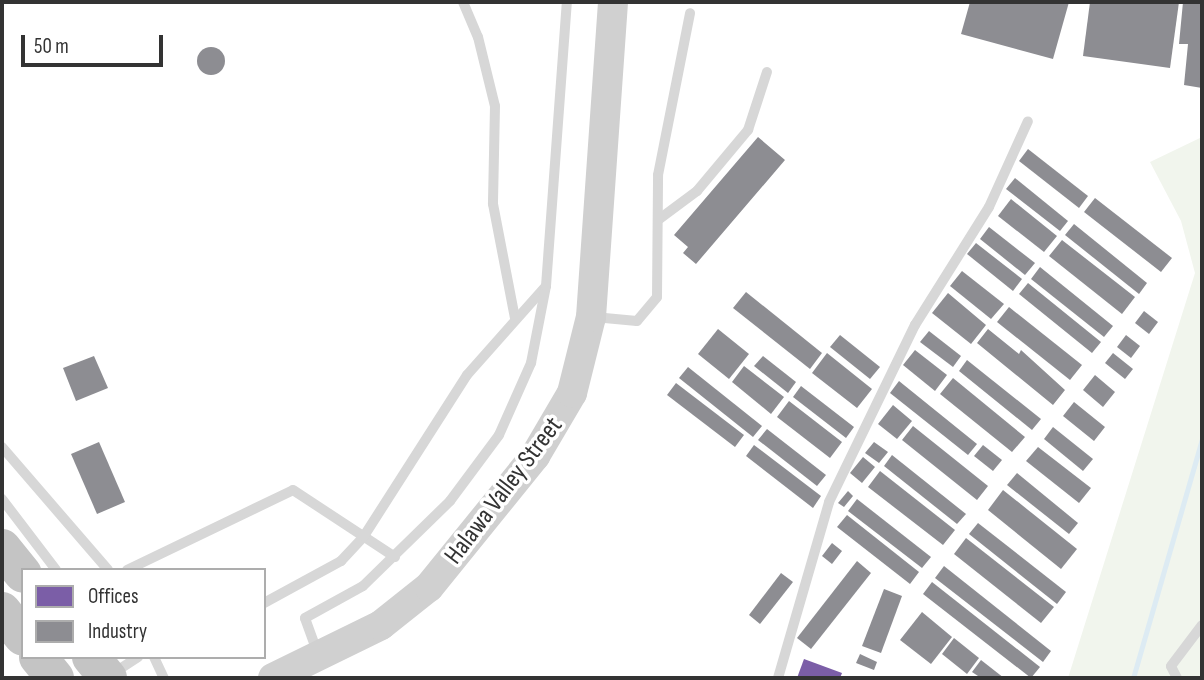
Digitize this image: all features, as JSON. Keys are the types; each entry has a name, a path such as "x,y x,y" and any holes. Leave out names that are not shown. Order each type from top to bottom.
{"highway":[{"path":"2,548 21,572"},
{"path":"2,611 21,635"},
{"path":"40,659 55,678"},
{"path":"98,659 122,666"}],"street":[{"name":"Halawa Valley Street","path":"273,678 406,608 458,554 559,419 580,371 592,317 613,2"}],"lane":[{"path":"463,2 478,37 495,106 493,204 514,317"},
{"path":"319,656 305,618 363,586 450,501 499,435 531,363 546,286 567,2"},
{"path":"592,317 637,321 657,296 658,175 690,13"},
{"path":"658,220 696,191 748,130 767,72"},
{"path":"778,678 829,502 915,325 989,207 1028,121"},
{"path":"266,602 341,561 364,536 467,375 514,317 546,286"},
{"path":"2,447 106,568"},
{"path":"131,568 293,490 395,557"},
{"path":"2,499 54,568"},
{"path":"1177,678 1171,666 1202,625"},
{"path":"155,659 164,678"}],"shaded area":[{"path":"1202,137 1202,678 1068,678 1195,273 1181,221 1150,162"}],"building: Offices":[{"path":"804,659 842,673 840,678 797,678"}],"building: Industry":[{"path":"970,2 1069,2 1053,59 961,34"},
{"path":"1090,2 1179,2 1170,68 1083,56"},
{"path":"1183,2 1202,2 1202,88 1184,85 1188,44 1179,44"},
{"path":"211,47 221,51 225,61 221,71 211,75 201,71 197,61 201,51"},
{"path":"758,137 785,160 696,264 683,253 688,247 674,235"},
{"path":"1028,149 1088,196 1079,208 1019,161"},
{"path":"1015,178 1068,221 1060,231 1006,189"},
{"path":"1095,198 1172,258 1161,272 1084,212"},
{"path":"1011,199 1057,236 1044,252 998,216"},
{"path":"1074,224 1147,283 1139,294 1065,235"},
{"path":"989,227 1035,263 1025,275 980,239"},
{"path":"1062,240 1135,297 1122,314 1049,256"},
{"path":"976,243 1022,279 1013,291 967,254"},
{"path":"1040,267 1113,326 1104,337 1031,279"},
{"path":"962,271 1004,304 991,319 950,286"},
{"path":"1028,283 1101,342 1092,353 1019,294"},
{"path":"746,292 822,353 810,369 733,308"},
{"path":"948,293 986,325 971,344 932,313"},
{"path":"1009,307 1082,365 1070,380 997,322"},
{"path":"1144,311 1158,322 1149,334 1135,323"},
{"path":"718,329 749,354 729,379 698,354"},
{"path":"988,329 1019,354 1021,350 1065,390 1053,405 977,343"},
{"path":"929,331 961,356 953,367 920,342"},
{"path":"840,335 880,367 870,379 830,347"},
{"path":"1126,335 1140,346 1131,358 1117,347"},
{"path":"915,350 947,375 935,391 903,365"},
{"path":"827,353 872,389 857,408 812,373"},
{"path":"1113,353 1133,369 1125,379 1105,363"},
{"path":"94,356 108,388 76,401 63,368"},
{"path":"763,356 796,382 788,393 754,366"},
{"path":"967,360 1041,419 1032,430 959,371"},
{"path":"744,366 784,397 771,414 732,382"},
{"path":"688,367 762,426 753,437 679,378"},
{"path":"1095,375 1115,392 1103,407 1083,390"},
{"path":"953,378 1025,437 1012,452 940,394"},
{"path":"899,381 977,444 968,455 890,393"},
{"path":"676,383 744,435 735,447 667,395"},
{"path":"801,386 854,427 846,438 793,397"},
{"path":"789,401 842,442 830,458 777,417"},
{"path":"1074,402 1105,427 1094,441 1063,416"},
{"path":"893,405 912,421 897,439 878,424"},
{"path":"913,426 988,486 977,500 902,440"},
{"path":"1053,427 1093,459 1083,471 1044,439"},
{"path":"767,429 826,475 817,486 758,440"},
{"path":"99,442 125,502 97,514 71,454"},
{"path":"874,442 888,452 879,463 865,453"},
{"path":"754,445 821,496 813,508 746,456"},
{"path":"983,445 1002,460 993,471 974,456"},
{"path":"1038,447 1091,488 1079,503 1026,461"},
{"path":"892,455 966,514 957,524 884,466"},
{"path":"863,457 875,467 862,483 850,473"},
{"path":"880,471 955,530 943,545 868,487"},
{"path":"1017,473 1078,523 1069,534 1007,485"},
{"path":"1003,490 1077,549 1061,569 988,510"},
{"path":"848,491 853,496 844,507 838,503"},
{"path":"857,499 931,557 922,568 848,511"},
{"path":"847,515 919,572 910,584 837,527"},
{"path":"978,523 1066,592 1057,604 969,534"},
{"path":"966,538 1054,607 1041,623 954,554"},
{"path":"832,543 842,551 832,564 822,556"},
{"path":"857,561 871,573 811,649 797,638"},
{"path":"944,566 1051,651 1043,662 935,578"},
{"path":"781,573 793,582 760,624 749,615"},
{"path":"932,582 1040,667 1031,678 923,594"},
{"path":"884,589 902,596 881,653 862,646"},
{"path":"922,612 952,637 931,664 900,640"},
{"path":"954,638 979,658 967,674 942,654"},
{"path":"860,654 877,662 874,670 856,663"},
{"path":"981,660 1004,678 981,678 972,672"}],"waterway":[{"path":"1133,678 1202,439"}]}
